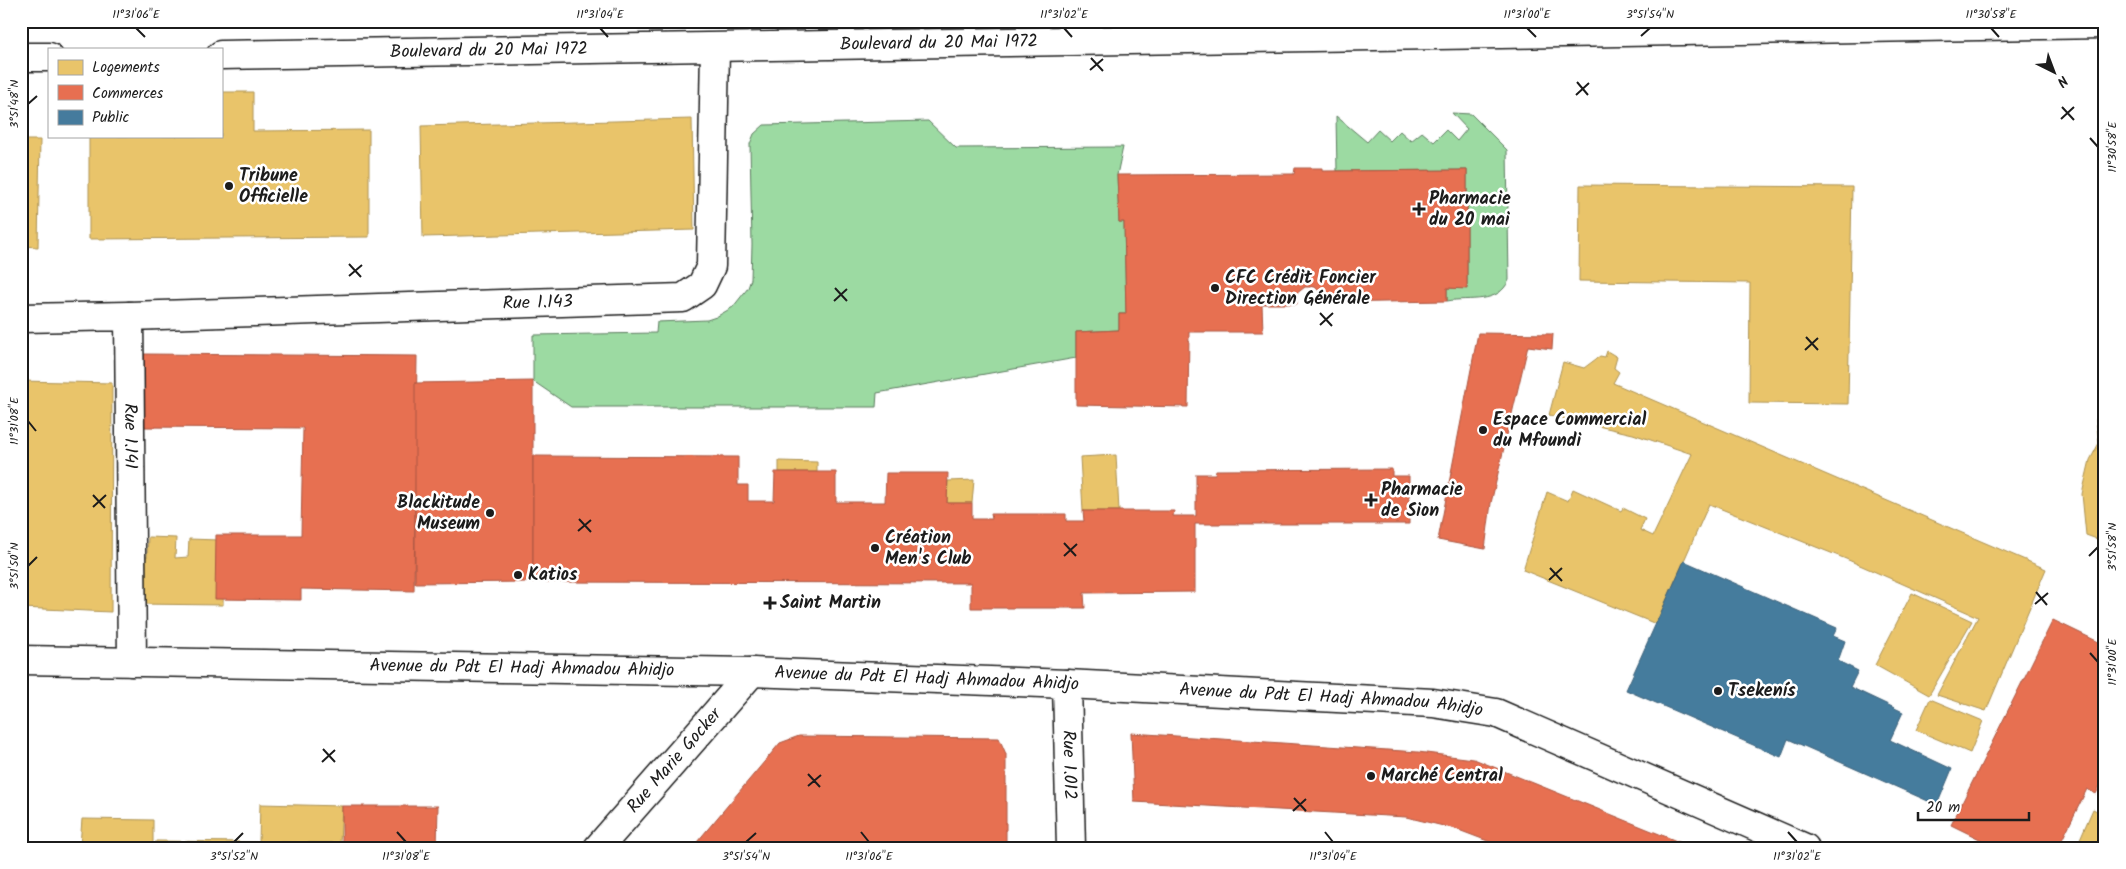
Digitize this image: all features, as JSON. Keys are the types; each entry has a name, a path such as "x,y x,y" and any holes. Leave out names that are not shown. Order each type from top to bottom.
{"main road":[{"name":"Boulevard du 20 Mai 1972","path":"222,55 2105,24"},
{"name":"Rue 1.143","path":"130,316 683,298 702,285 711,266 715,48"},
{"path":"21,57 48,57"},
{"path":"21,318 130,316"},
{"name":"Rue 1.141","path":"130,316 132,662"},
{"name":"Avenue du Pdt El Hadj Ahmadou Ahidjo","path":"21,660 752,672 1067,684 1433,703 1496,713 1805,848"},
{"name":"Rue Marie Gocker","path":"598,848 752,672"},
{"name":"Rue 1.012","path":"1067,684 1071,848"}],"green space":[{"path":"1452,113 1471,114 1507,150 1509,280 1504,288 1491,297 1447,301 1447,288 1467,288 1467,170 1337,171 1336,116 1367,142 1378,130 1390,141 1400,131 1411,141 1422,132 1434,142 1446,130 1457,141 1467,129"},
{"path":"928,121 956,148 1123,147 1117,175 1119,222 1124,222 1126,314 1119,314 1119,330 1076,332 1076,358 877,393 876,407 571,407 533,381 533,335 656,333 657,322 707,320 733,307 748,288 751,279 750,144 754,134 764,125"}],"building: Logements":[{"name":"Tribune Officielle","path":"222,92 253,92 253,131 369,130 369,237 89,239 89,138 222,138"},
{"path":"692,119 694,230 423,237 421,126"},
{"path":"21,140 40,140 38,247 21,246"},
{"path":"1580,185 1852,187 1848,404 1749,403 1750,283 1579,281"},
{"path":"1607,351 1617,357 1614,368 1619,372 1613,383 2046,569 1986,711 1937,695 1978,617 1846,559 1709,504 1656,624 1523,570 1547,492 1568,501 1573,489 1621,511 1623,508 1645,519 1640,530 1653,536 1692,454 1633,434 1549,415 1563,362 1584,368 1600,356 1605,357"},
{"path":"21,381 112,383 111,612 21,608"},
{"path":"2105,391 2105,542 2086,535 2082,494 2090,460 2099,443 2096,420"},
{"path":"1116,455 1119,511 1083,511 1080,457"},
{"path":"779,461 817,462 817,472 779,472"},
{"path":"974,480 972,503 947,503 948,481"},
{"path":"148,537 176,538 175,558 188,557 189,539 218,540 218,558 224,558 223,605 138,604 139,557 147,557"},
{"path":"1912,593 1972,621 1929,695 1875,665"},
{"path":"1930,699 1983,721 1970,753 1916,730"},
{"path":"260,804 342,806 340,843 259,842"},
{"path":"2093,809 2105,815 2105,848 2076,848"},
{"path":"82,819 153,820 153,846 80,846"},
{"path":"156,841 340,843 340,848 155,848"}],"building: Commerces":[{"name":"CFC Crédit Foncier Direction Générale","path":"1295,168 1322,168 1322,171 1467,170 1467,289 1447,288 1447,301 1324,303 1323,295 1315,287 1305,287 1296,294 1297,304 1262,304 1263,332 1189,332 1188,407 1076,405 1076,332 1119,330 1119,314 1126,314 1124,222 1119,222 1117,175 1294,174"},
{"path":"1478,333 1553,334 1552,349 1528,346 1491,503 1485,549 1438,540"},
{"path":"142,354 417,356 414,591 301,589 301,600 215,599 216,535 301,535 303,428 141,427"},
{"path":"533,381 533,582 415,583 415,383"},
{"path":"533,456 738,457 738,485 748,485 748,501 774,501 775,472 836,472 836,502 885,502 886,473 948,473 947,503 972,503 972,519 992,519 991,514 1066,514 1066,521 1084,521 1083,511 1174,511 1173,516 1196,516 1196,474 1215,474 1216,470 1392,469 1392,476 1409,476 1409,524 1195,524 1195,592 1084,593 1085,608 971,608 971,583 533,582"},
{"path":"2053,620 2105,645 2105,776 2096,794 2087,789 2058,848 1998,848 1951,825"},
{"path":"1131,733 1418,752 1474,759 1694,848 1506,848 1456,829 1406,817 1134,802"},
{"path":"799,736 999,738 1006,754 1006,848 692,848 780,743"},
{"path":"342,806 438,806 437,848 342,848"}],"building: Public":[{"path":"1684,561 1837,628 1833,636 1845,641 1838,661 1858,671 1850,687 1903,712 1890,740 1952,769 1937,805 1788,739 1781,757 1626,690"}],"place":[{"name":"Tribune Officielle","path":"229,186"},
{"name":"Pharmacie du 20 mai","path":"1419,209"},
{"name":"CFC Crédit Foncier Direction Générale","path":"1215,288"},
{"name":"Espace Commercial du Mfoundi","path":"1483,430"},
{"name":"Pharmacie de Sion","path":"1371,500"},
{"name":"Blackitude Museum","path":"490,513"},
{"name":"Création Men's Club","path":"875,548"},
{"name":"Katios","path":"518,575"},
{"name":"Saint Martin","path":"770,603"},
{"name":"Tsekenís","path":"1718,691"},
{"name":"Marché Central","path":"1371,776"}]}
